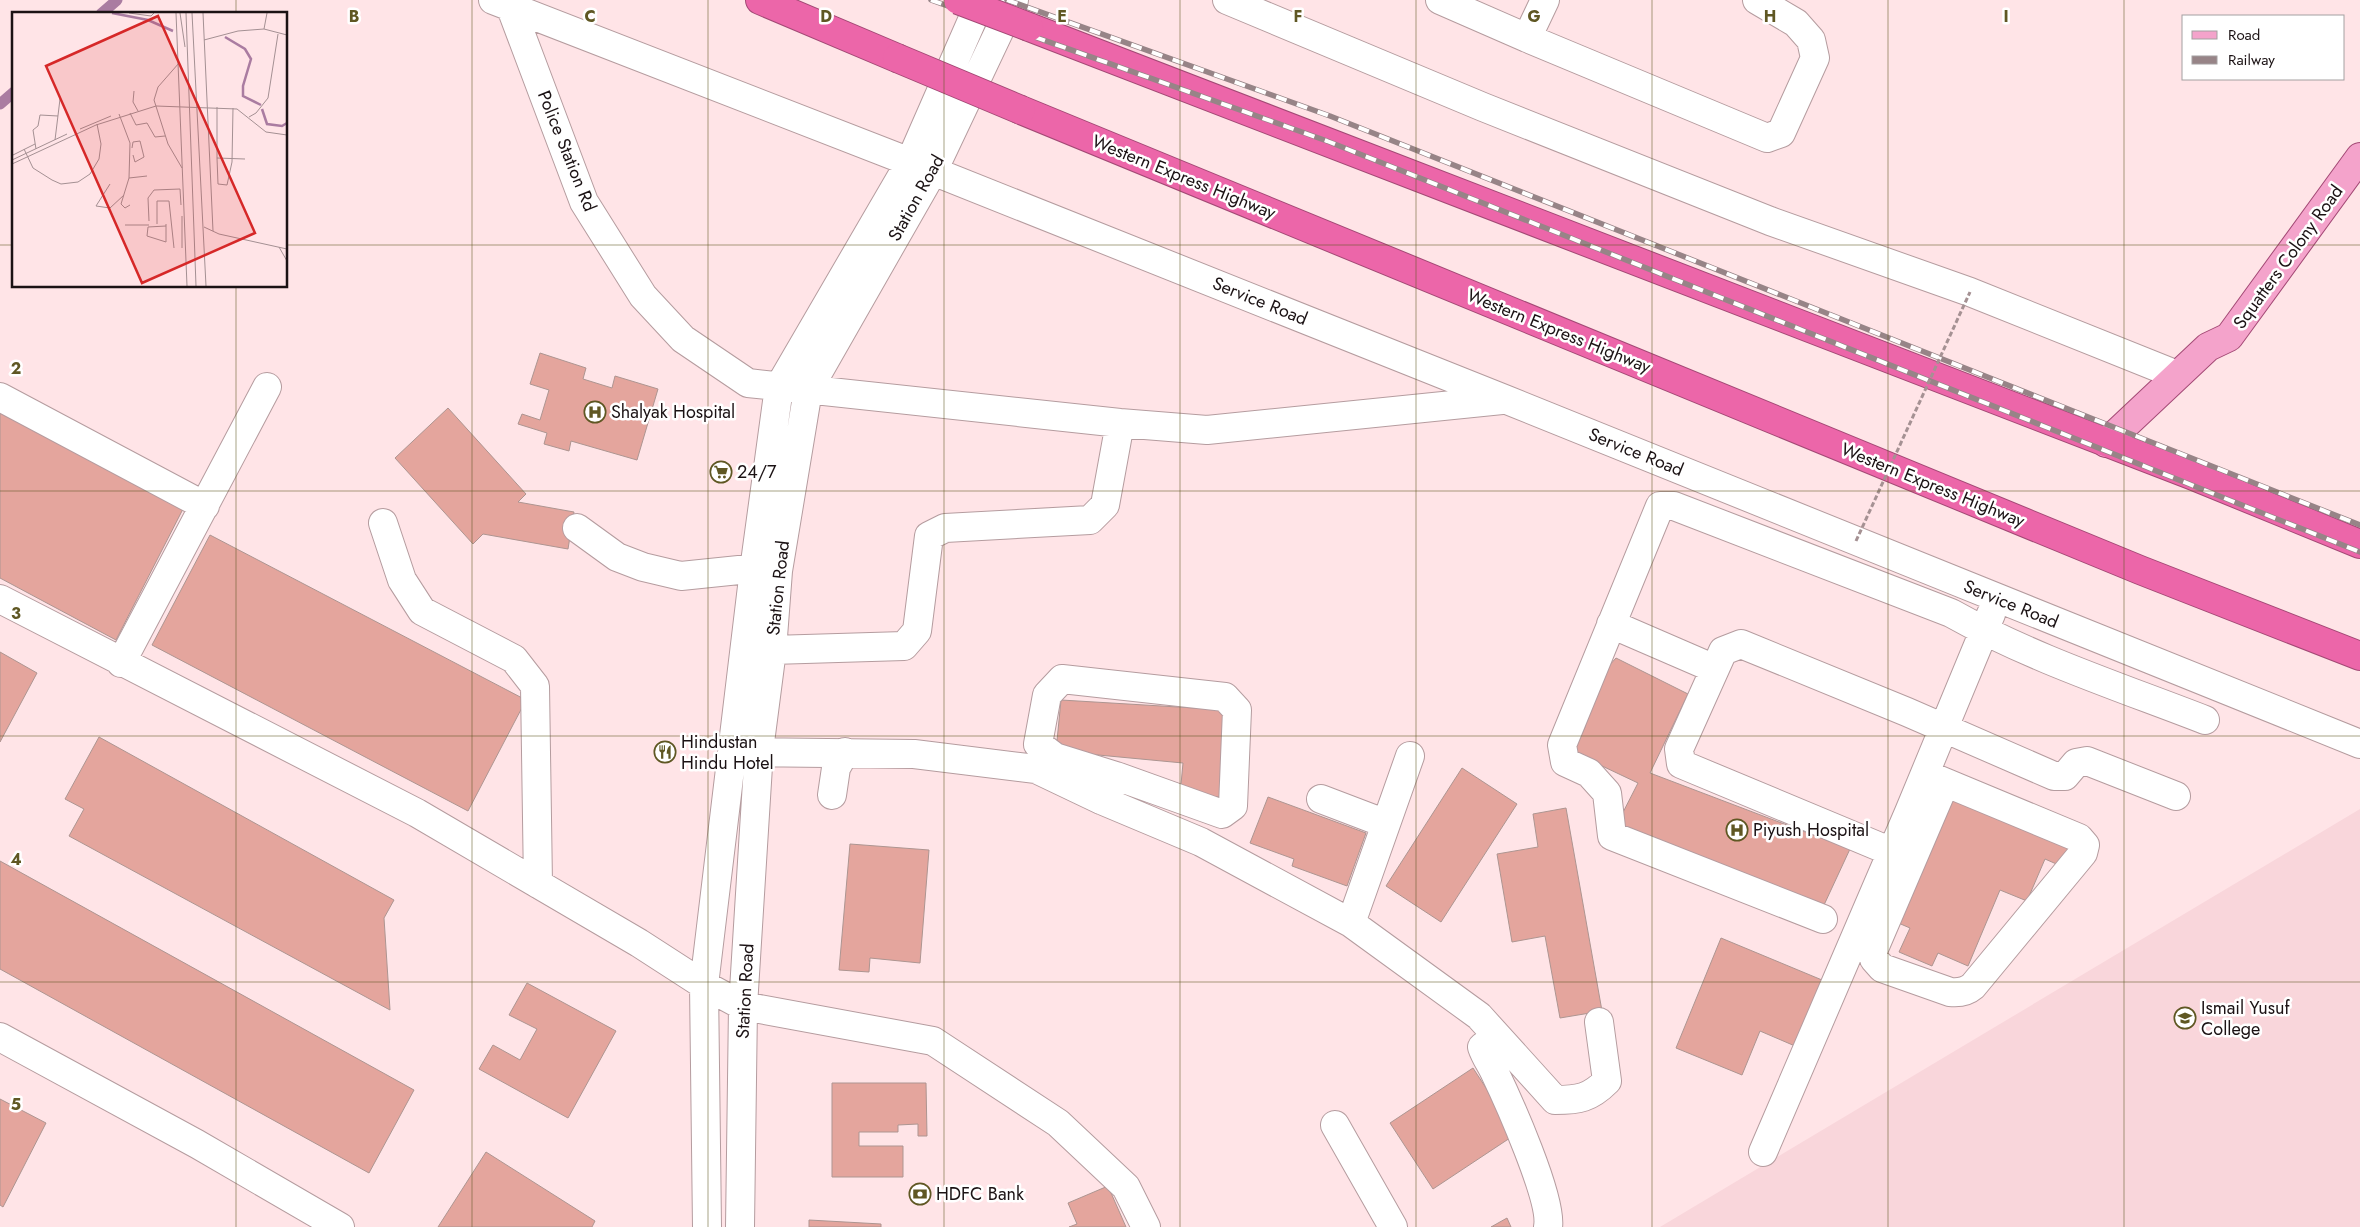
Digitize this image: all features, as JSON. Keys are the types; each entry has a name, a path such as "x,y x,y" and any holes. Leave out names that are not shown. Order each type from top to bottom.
{"highway":[{"name":"Western Express Highway","path":"760,0 1021,110 2140,570 2360,656"},
{"path":"958,0 2106,443 2360,544"}],"main road":[{"name":"Squatters Colony Road","path":"2106,443 2177,374 2208,347 2229,337 2360,157"}],"street":[{"name":"Station Road","path":"740,1227 743,1006 759,750 772,650 766,571 779,387 922,167 981,0"},
{"name":"Station Road","path":"707,1227 704,986 732,752 766,571 808,390 922,167 1014,0"},
{"path":"1228,0 1483,107 1761,217 1970,292 2177,374"},
{"path":"1440,0 1767,138 1782,133 1815,58 1811,40 1796,23 1757,0"},
{"path":"1527,38 1545,0"},
{"name":"Service Road","path":"502,4 922,167 1507,400 2360,744"},
{"name":"Police Station Rd","path":"502,4 584,202 643,296 683,339 748,383 1120,423 1207,430 1507,400"},
{"path":"121,663 267,387"},
{"path":"0,397 205,506"},
{"path":"772,650 904,646 917,631 929,536 945,528 1090,520 1105,506 1120,423"},
{"path":"1823,919 1612,836 1607,793 1589,773 1565,762 1562,745 1660,506 1674,506 1951,613 1984,632 2205,720"},
{"path":"383,523 402,580 422,611 514,659 535,686 538,884"},
{"path":"578,528 617,557 643,567 681,576 766,571"},
{"path":"1763,1152 1866,939 1935,779 1943,729 1997,598"},
{"path":"0,599 121,663 417,813 639,943 704,986 743,1006 933,1041 1058,1123 1126,1187 1146,1227"},
{"path":"1611,624 1715,669"},
{"path":"1892,852 1681,764 1679,750 1723,650 1741,644 2054,776 2065,776 2076,763 2087,762 2176,796"},
{"path":"1062,679 1225,698 1237,710 1233,806 1222,814 1116,776 1055,757 1038,744 1047,695 1062,679"},
{"path":"732,752 759,750 914,754 1036,769 1101,800 1201,842 1351,923 1479,1016 1555,1100 1572,1100 1594,1094 1607,1081 1599,1022"},
{"path":"832,795 836,768 845,752"},
{"path":"1351,923 1384,823 1410,756"},
{"path":"1101,800 1116,776"},
{"path":"1935,779 2079,838 2084,842 2085,850 1973,986 1963,992 1950,992 1882,968 1874,959 1866,939 1892,852 1935,779"},
{"path":"1321,800 1384,823"},
{"path":"1497,1036 1482,1047 1542,1187 1549,1220 1548,1227"},
{"path":"0,1037 197,1144 340,1227"},
{"path":"1335,1125 1393,1227"}],"path":[{"path":"1856,541 1970,292"}],"shaded area":[{"name":"Ismail Yusuf College","path":"2360,809 2360,1227 1660,1227"}],"building":[{"path":"540,353 586,368 583,379 612,388 615,376 658,389 637,460 571,441 569,451 544,444 547,433 518,424 522,414 540,420 549,390 530,384"},
{"path":"448,408 526,494 518,502 574,512 568,549 483,534 473,544 395,458"},
{"path":"0,411 184,507 116,640 0,578"},
{"path":"210,535 526,700 468,811 152,645"},
{"path":"0,652 37,673 0,742"},
{"path":"1616,658 1688,694 1650,773 1850,849 1824,905 1615,828 1638,783 1600,765 1572,756 1585,727 1597,679"},
{"path":"1061,700 1228,710 1222,797 1180,795 1183,763 1056,751"},
{"path":"99,737 394,900 384,918 390,1010 69,836 84,809 65,799"},
{"path":"1462,768 1517,804 1441,922 1386,886"},
{"path":"1953,790 2071,842 2061,866 2045,859 2027,901 2000,890 1968,966 1938,953 1932,966 1899,952 1910,928 1896,922"},
{"path":"1268,797 1366,833 1347,886 1292,866 1294,859 1250,843"},
{"path":"1566,808 1602,1011 1560,1018 1545,936 1512,942 1497,854 1538,847 1533,814"},
{"path":"850,844 929,850 920,963 870,958 869,972 839,970"},
{"path":"0,861 414,1090 369,1173 0,969"},
{"path":"1721,938 1822,980 1795,1046 1760,1031 1742,1075 1676,1048"},
{"path":"527,983 616,1031 568,1118 479,1069 493,1045 520,1060 537,1029 509,1015"},
{"path":"1473,1068 1516,1134 1433,1189 1390,1123"},
{"path":"832,1083 926,1083 927,1136 918,1136 918,1124 898,1125 898,1132 859,1132 859,1146 903,1146 903,1177 832,1177"},
{"path":"0,1099 46,1123 3,1207 0,1205"},
{"path":"486,1152 595,1221 592,1227 438,1227"},
{"path":"1108,1186 1126,1227 1069,1227 1077,1224 1068,1203"},
{"path":"1507,1218 1511,1227 1491,1227"},
{"path":"809,1220 881,1224 881,1227 809,1227"}],"waterway":[{"path":"103,12 117,0"},
{"path":"0,104 12,94"}],"railway":[{"path":"931,0 1327,141 2360,552"},
{"path":"1007,0 1330,116 2360,525"}],"place":[{"name":"Shalyak Hospital","path":"595,412"},
{"name":"24/7","path":"721,472"},
{"name":"Hindustan Hindu Hotel","path":"665,752"},
{"name":"Piyush Hospital","path":"1737,830"},
{"name":"Ismail Yusuf College","path":"2185,1018"},
{"name":"HDFC Bank","path":"920,1194"}]}
